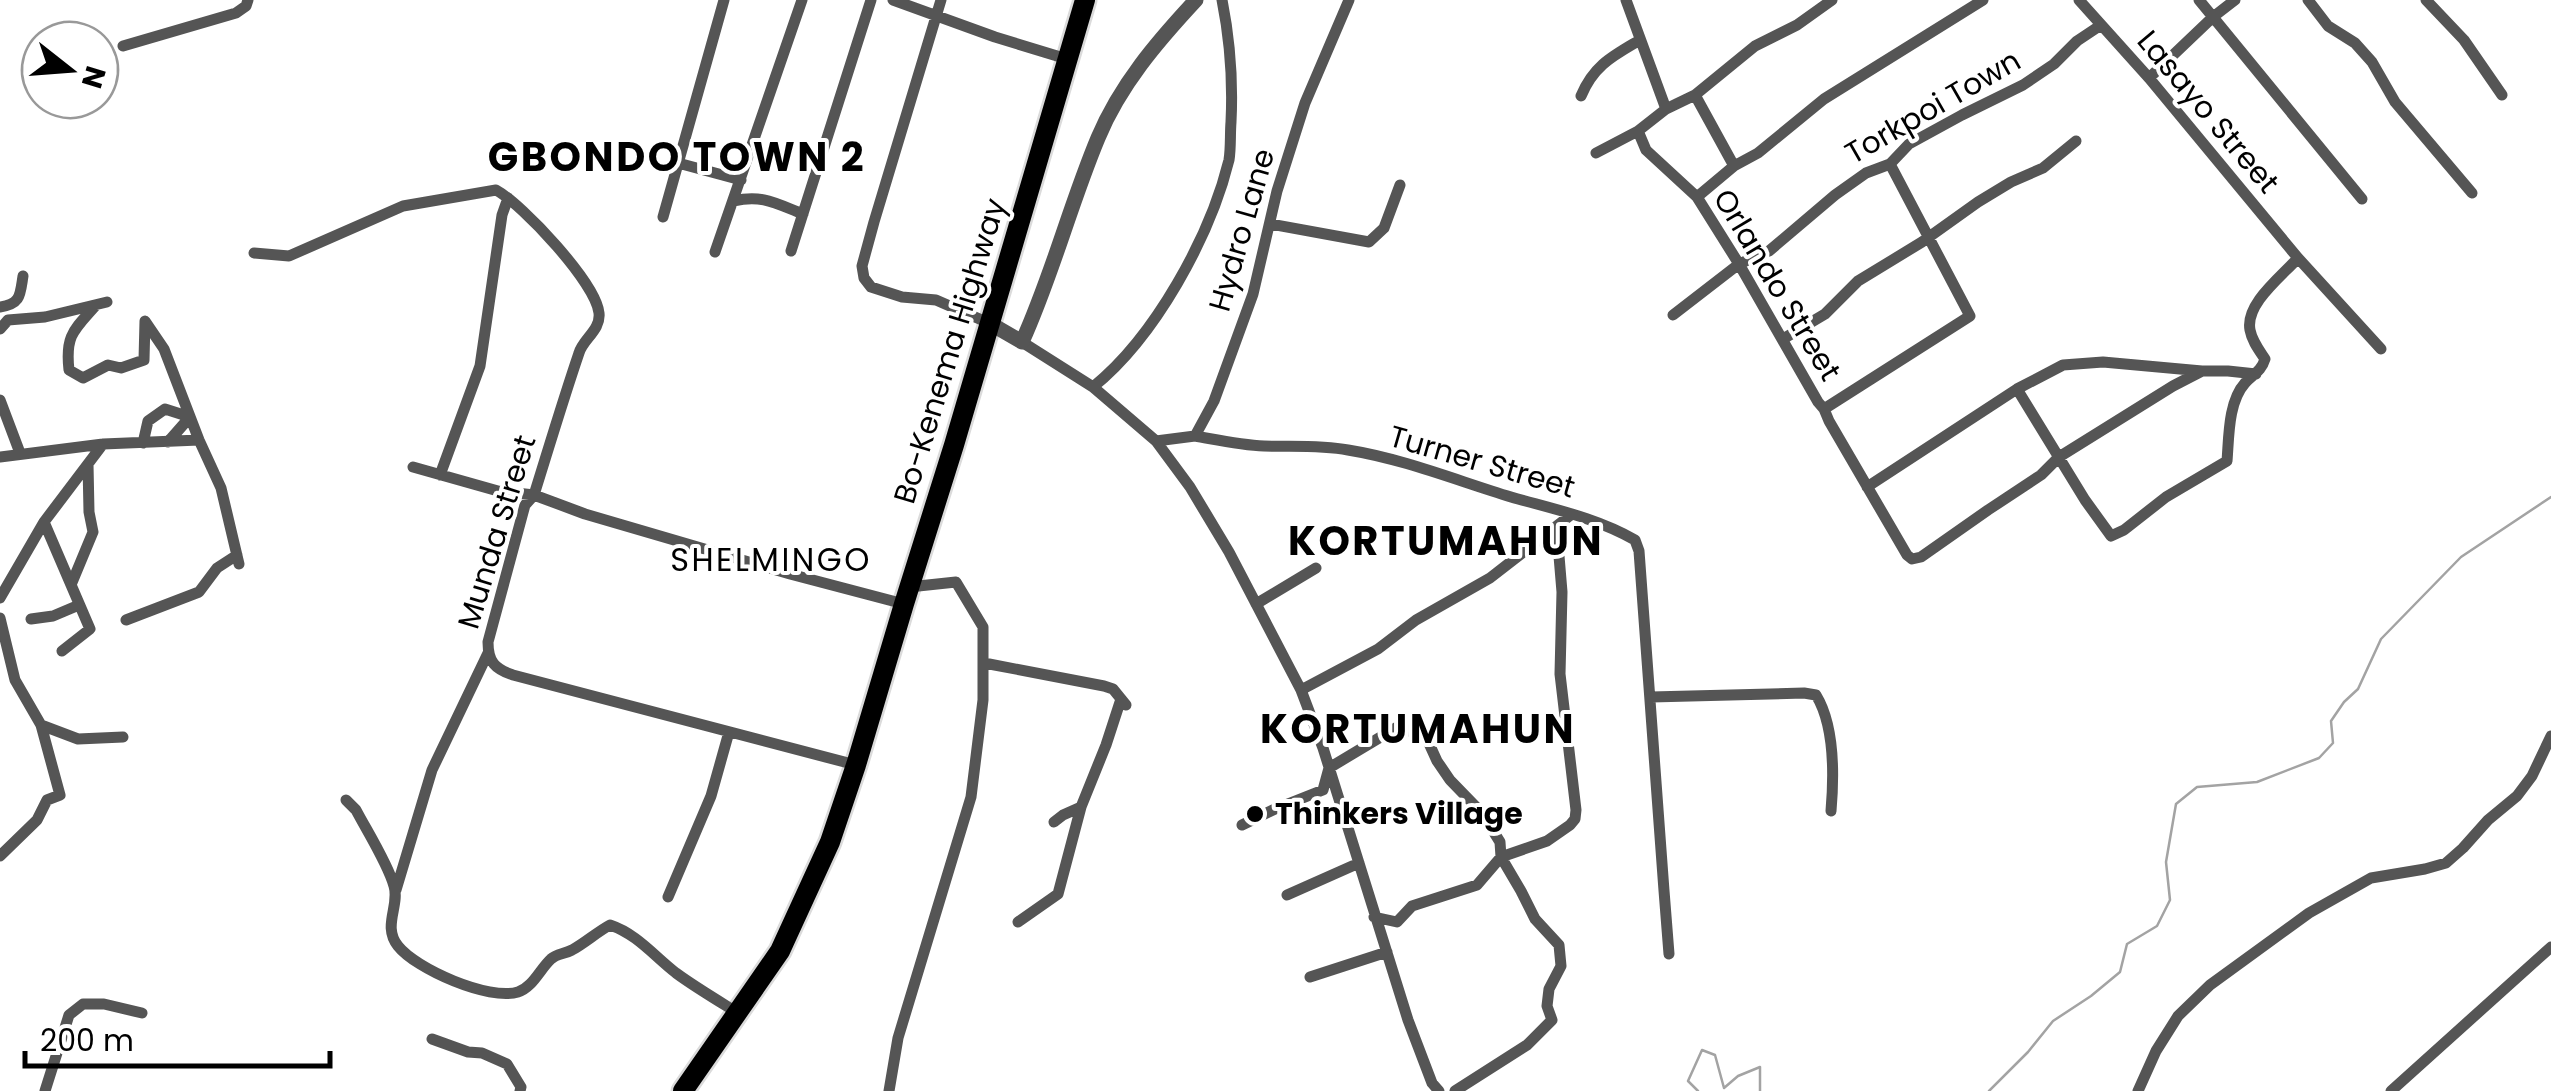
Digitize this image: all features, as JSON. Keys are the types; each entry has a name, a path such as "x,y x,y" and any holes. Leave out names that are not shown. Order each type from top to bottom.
{"highway":[{"name":"Bo-Kenema Highway","path":"683,1091 780,951 830,842 1086,0"}],"street":[{"path":"123,46 236,13 248,0"},
{"path":"663,216 724,0"},
{"path":"715,252 802,0"},
{"path":"790,251 871,0"},
{"path":"894,0 1067,60"},
{"path":"941,0 874,222 862,266 864,278 870,288 902,297 936,300 990,324 1094,387 1156,441 1190,487 1300,690 1329,768 1412,1034 1438,1091"},
{"path":"1022,342 1098,136 1152,47 1196,0"},
{"path":"1094,387 1150,328 1194,250 1230,158 1232,86 1222,0"},
{"name":"Hydro Lane","path":"1195,436 1214,400 1257,280 1304,103 1349,0"},
{"path":"1626,0 1666,109"},
{"path":"1596,154 1694,95 1755,46 1797,25 1832,0"},
{"path":"1954,0 1960,13"},
{"path":"1698,197 1824,100 1983,0"},
{"name":"Lasayo Street","path":"2079,0 2298,258 2381,349"},
{"path":"2199,0 2362,199"},
{"path":"2149,78 2213,16 2236,0"},
{"path":"2308,0 2328,26 2355,43 2372,62 2395,102 2472,193"},
{"path":"2426,0 2464,40 2502,95"},
{"name":"Torkpoi Town","path":"1673,316 1739,264 1769,251 1866,173 1890,164 1910,144 1962,114 2023,85 2101,25"},
{"path":"1581,96 1587,80 1603,62 1640,40"},
{"path":"1694,95 1734,166"},
{"name":"Orlando Street","path":"1638,131 1646,150 1698,197 1907,556 1921,558 2041,475 2059,456"},
{"path":"1783,339 1824,314 1858,281 1978,202 2043,168 2076,141"},
{"path":"678,163 741,180"},
{"path":"1824,408 1970,316 1890,164"},
{"path":"1270,224 1369,242 1384,228 1400,186"},
{"path":"254,253 290,256 403,206 496,190 508,198 502,215 480,366 440,475"},
{"path":"734,201 751,197 768,200 803,214"},
{"name":"Munda Street","path":"508,198 541,228 593,294 599,314 598,326 581,346 534,494 525,505 488,642 494,666 513,676 856,765"},
{"path":"2017,389 2111,536 2124,530 2166,497 2227,461 2231,416 2242,385 2262,368 2265,359 2249,328 2250,310 2298,258"},
{"path":"0,306 12,305 20,297 23,276"},
{"path":"0,329 8,320 45,317 101,304 72,333 66,348 68,370 83,378 108,365 122,368 144,360 145,321 164,349 221,488 238,559 217,568 199,592 126,620"},
{"path":"1867,487 2017,389 2064,365 2103,362 2256,374"},
{"path":"2059,456 2202,371"},
{"path":"0,400 20,453"},
{"path":"143,443 148,420 164,409 190,417"},
{"path":"168,442 190,417"},
{"path":"1156,441 1195,436"},
{"name":"Turner Street","path":"1195,436 1262,446 1352,450 1572,514 1635,540 1640,551 1669,954"},
{"path":"0,457 103,444 199,440"},
{"path":"0,598 44,522 103,444"},
{"path":"71,586 93,532 88,464"},
{"path":"413,466 498,491 534,494 585,514 790,574 907,595 956,582 983,627 983,700 971,797 898,1038 889,1091"},
{"path":"1300,690 1378,649 1416,620 1490,578 1572,514"},
{"path":"44,522 90,629 62,651"},
{"path":"1374,917 1397,922 1412,906 1477,885 1501,857 1547,841 1575,819 1560,674 1562,592 1554,530"},
{"path":"1256,604 1316,568"},
{"path":"32,619 53,616 79,604"},
{"path":"0,618 16,680 41,725 60,795 47,800 38,820 0,856"},
{"path":"488,654 432,770 390,920 398,947 458,984 498,993 518,992 553,956 571,951 610,924 646,946 674,972 738,1012"},
{"path":"984,663 1113,688 1124,702 1082,806 1058,894 1018,922"},
{"path":"1651,697 1816,695 1822,706 1834,773 1830,812"},
{"path":"41,725 78,739 123,738"},
{"path":"1242,826 1275,808 1323,790 1329,768 1400,726 1427,739 1436,761 1482,813 1500,842 1501,857 1535,919 1559,945 1561,966 1549,988 1547,1006 1552,1020 1527,1045 1454,1091"},
{"path":"668,897 711,796 729,732"},
{"path":"2138,1091 2178,1016 2210,985 2309,914 2371,878 2446,863 2516,796 2532,776 2551,736"},
{"path":"346,800 356,810 396,890"},
{"path":"1054,822 1082,806"},
{"path":"1287,894 1359,863"},
{"path":"2391,1091 2551,947"},
{"path":"1310,977 1386,952"},
{"path":"45,1091 69,1015 84,1004 104,1004 142,1013"},
{"path":"432,1038 507,1064 520,1091"}],"waterway":[{"path":"1989,1091 2053,1021 2120,972 2127,944 2157,926 2170,900 2166,862 2176,804 2197,787 2257,782 2319,758 2333,743 2331,721 2358,689 2381,639 2461,557 2551,497"},
{"path":"1698,1091 1688,1081 1702,1050 1715,1055 1724,1088 1738,1076 1760,1067 1760,1091"}],"place":[{"name":"Thinkers Village","path":"1255,814"}],"district":[{"name":"GBONDO TOWN 2","path":"677,157"},
{"name":"KORTUMAHUN","path":"1446,541"},
{"name":"SHELMINGO","path":"771,560"},
{"name":"KORTUMAHUN","path":"1418,729"}]}
